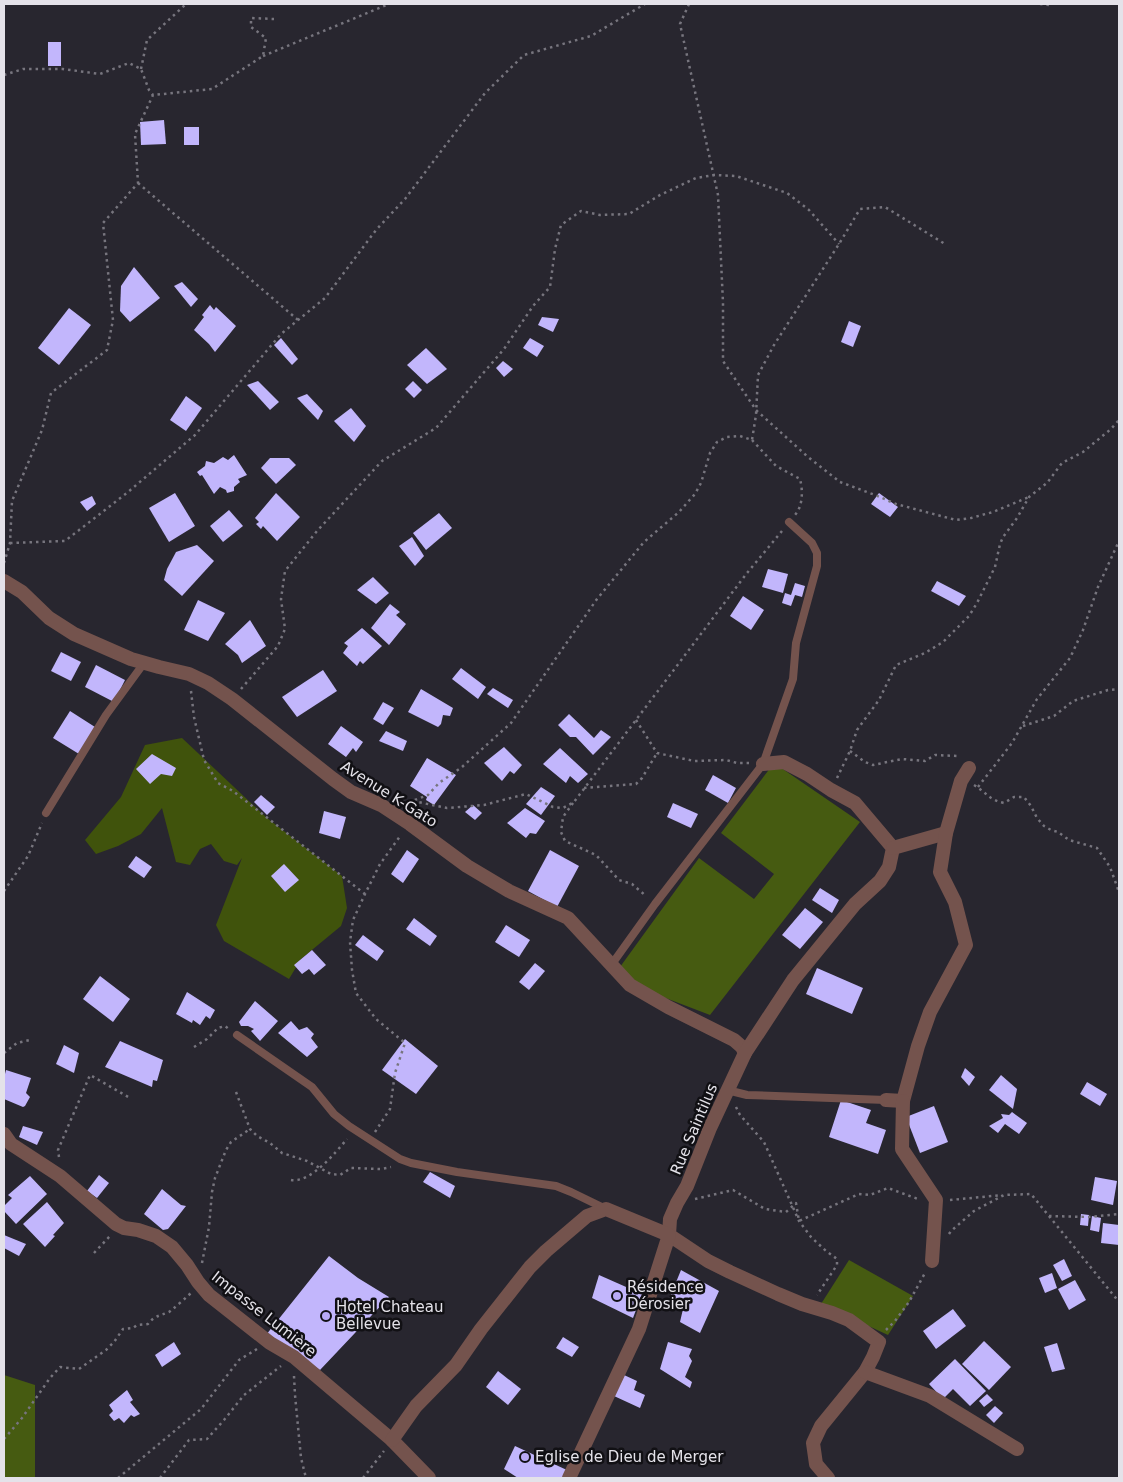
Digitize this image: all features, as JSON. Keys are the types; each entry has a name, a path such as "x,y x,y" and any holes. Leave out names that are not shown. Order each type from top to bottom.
{"street":[{"name":"Avenue K-Gato","path":"4,581 22,592 49,618 74,634 144,663 189,674 208,682 351,792 381,805 467,866 509,891 568,918 630,984 668,1007 734,1040 742,1047 745,1054"},
{"path":"763,764 784,762 855,803 893,848 946,833"},
{"path":"932,1261 936,1200 902,1149 903,1101 918,1046 930,1012 966,945 955,902 940,872 946,833 961,781 969,768"},
{"name":"Rue Saintilus","path":"569,1478 639,1329 669,1234 670,1219 687,1186 710,1128 745,1054 793,980 855,904 880,881 889,867 893,848"},
{"path":"886,1100 903,1101"},
{"name":"Impasse Lumière","path":"4,1134 11,1144 60,1176 104,1215 124,1228 156,1236 172,1248 209,1295 270,1343 294,1357 392,1440 429,1478"},
{"path":"392,1440 416,1406 456,1365 481,1329 530,1267 586,1216 606,1210 669,1234 708,1261 778,1294 802,1304 832,1312 848,1320 879,1342 866,1372 821,1426 813,1443 816,1464 828,1478"},
{"path":"866,1372 930,1396 1018,1449"}],"lane":[{"path":"612,964 655,904 763,764 793,679 796,642 817,566 817,552 812,543 789,522"},
{"path":"46,813 106,715 144,663"},
{"path":"237,1034 312,1087 334,1114 400,1159 457,1172 556,1186 606,1210"},
{"path":"728,1090 747,1095 886,1100"}],"path":[{"path":"152,94 141,69 147,40 186,4"},
{"path":"152,94 212,89 263,56 389,4"},
{"path":"10,543 65,541 128,492 194,435 281,334 325,298 376,230 405,200 485,94 524,55 591,36 645,4"},
{"path":"689,4 680,24 718,195 723,303 722,361 756,410 840,482 896,504 956,520 993,512 1029,497 1047,483 1062,464 1083,452 1119,420"},
{"path":"1040,4 1050,4"},
{"path":"263,56 266,38 251,27 250,18 274,19"},
{"path":"4,75 23,69 63,69 100,74 129,63 141,69"},
{"path":"4,563 10,543 12,501 42,430 51,393 107,350 113,320 102,223 138,183 135,134 152,94"},
{"path":"232,699 278,646 285,630 281,599 285,571 317,531 382,461 436,428 504,349 533,306 550,286 561,225 581,211 600,215 629,214 660,195 696,178 714,175 736,176 787,192 809,210 839,244"},
{"path":"138,183 298,320"},
{"path":"752,440 758,375 774,345 860,209 885,207 945,244"},
{"path":"381,805 412,801 428,794 439,783 462,767 511,722 597,599 620,570 644,542 679,512 695,494 716,442 727,437 740,436 752,440 776,466 800,479 802,488 799,511 747,573 563,817 561,832 566,841 596,855 619,880 632,884 655,904"},
{"path":"831,790 850,751 857,730 879,700 896,665 925,653 943,642 969,616 995,567 1000,544 1029,497"},
{"path":"978,787 1012,743 1036,699 1070,658 1098,586 1119,541"},
{"path":"189,674 194,717 204,760 218,783 233,791 365,894"},
{"path":"1022,726 1054,716 1072,701 1119,688"},
{"path":"636,720 657,753 694,761 726,760 737,763 763,764"},
{"path":"850,751 865,762 873,765 902,759 925,761 935,756 958,756 969,768 971,784 985,791 993,801 1004,803 1014,796 1024,797 1044,826 1058,832 1069,840 1097,848 1110,867 1119,892"},
{"path":"584,788 636,784 642,778 657,753"},
{"path":"412,801 447,808 484,805 526,794 554,807 563,808 574,802"},
{"path":"4,891 28,856 46,813"},
{"path":"370,1139 390,1109 395,1072 405,1043 376,1019 356,993 350,942 354,920 380,864 410,824"},
{"path":"194,1047 208,1039 218,1028 225,1026 237,1034"},
{"path":"4,1053 17,1043 30,1040"},
{"path":"60,1176 58,1150 90,1075 130,1098"},
{"path":"728,1090 740,1115 764,1142 799,1222 811,1237 837,1259 837,1265 817,1295 816,1307"},
{"path":"236,1092 250,1129 257,1136 270,1143 282,1153 307,1161 331,1174 340,1175 351,1168 381,1169 391,1167 400,1159"},
{"path":"4,1439 60,1367 79,1369 106,1350 123,1329 148,1324 154,1317 171,1311 189,1295 198,1282 209,1227 214,1178 231,1142 250,1129"},
{"path":"291,1180 297,1181 307,1177 319,1168 355,1130"},
{"path":"799,1222 859,1194 870,1195 888,1188 923,1201 1032,1194 1119,1302"},
{"path":"677,1204 733,1190 765,1209 786,1212 796,1203 799,1222"},
{"path":"946,1238 951,1231 974,1211 1004,1195"},
{"path":"1050,1216 1089,1217 1119,1214"},
{"path":"94,1253 112,1234 124,1228"},
{"path":"879,1342 909,1302 932,1261"},
{"path":"118,1478 201,1409 239,1360 270,1343"},
{"path":"160,1478 188,1440 207,1439 244,1395 294,1357"},
{"path":"294,1357 295,1395 306,1478"},
{"path":"363,1478 392,1440"}],"green space":[{"path":"182,738 267,818 342,876 347,908 341,926 301,959 289,979 224,941 216,925 242,858 237,865 224,861 211,844 200,849 190,865 176,862 162,808 141,834 118,846 96,854 85,840 121,797 145,745"},
{"path":"774,763 860,822 710,1015 642,989 620,967 699,858 754,899 774,874 721,833"},
{"path":"849,1260 913,1296 888,1335 821,1304"},
{"path":"4,1375 35,1385 35,1478 4,1478"}],"building":[{"path":"48,42 61,42 61,66 48,66"},
{"path":"164,120 166,144 141,145 140,122"},
{"path":"184,127 199,127 199,145 184,145"},
{"path":"134,267 160,298 130,322 120,311 121,286"},
{"path":"182,282 198,299 191,307 174,286"},
{"path":"210,305 214,310 216,307 236,326 215,352 194,330"},
{"path":"69,308 91,325 59,365 38,348"},
{"path":"542,317 559,319 553,332 538,325"},
{"path":"849,321 861,326 853,347 841,342"},
{"path":"281,338 298,359 292,365 274,345"},
{"path":"530,338 544,346 537,357 523,348"},
{"path":"426,348 447,369 427,384 407,365"},
{"path":"503,361 513,369 504,377 496,368"},
{"path":"258,381 279,402 270,410 247,385"},
{"path":"413,381 422,390 414,398 405,389"},
{"path":"307,394 323,411 318,420 297,398"},
{"path":"186,396 202,408 186,431 170,420"},
{"path":"351,408 366,426 354,442 334,421"},
{"path":"234,455 247,475 238,479 240,482 234,487 234,491 227,493 226,490 220,487 214,494 202,475 200,476 197,472 205,466 206,461 214,463 223,457 228,460"},
{"path":"270,458 289,458 296,465 276,484 261,468"},
{"path":"175,493 195,526 169,542 149,508"},
{"path":"276,493 300,517 277,541 263,526 261,529 256,524 259,522 255,518"},
{"path":"879,493 898,507 890,517 871,504"},
{"path":"92,496 96,504 87,511 80,502"},
{"path":"229,510 243,526 223,542 210,526"},
{"path":"439,513 452,528 426,550 413,533"},
{"path":"412,537 424,556 415,566 399,546"},
{"path":"197,545 214,561 182,596 164,580 167,569 176,552"},
{"path":"768,569 788,574 783,593 762,587"},
{"path":"373,577 389,593 376,604 357,590"},
{"path":"937,581 966,596 959,606 931,591"},
{"path":"795,583 805,586 802,597 795,595 791,606 782,603 785,593 791,595"},
{"path":"743,596 764,610 751,630 730,616"},
{"path":"198,600 225,613 208,641 184,630"},
{"path":"390,604 400,612 396,615 406,624 389,645 371,628"},
{"path":"250,620 266,646 242,663 238,655 225,644"},
{"path":"362,628 382,646 363,664 360,661 357,666 343,653 348,646 344,643"},
{"path":"61,652 81,662 71,681 51,671"},
{"path":"96,665 125,680 114,702 85,687"},
{"path":"461,668 486,687 478,699 452,679"},
{"path":"323,670 337,691 297,717 282,697"},
{"path":"493,688 513,700 508,708 487,694"},
{"path":"421,689 453,708 450,716 443,715 441,724 438,727 408,712"},
{"path":"383,702 394,708 383,725 373,719"},
{"path":"70,711 95,727 79,754 53,738"},
{"path":"569,714 594,738 601,730 611,737 593,755 576,737 570,737 558,725"},
{"path":"341,726 363,742 356,752 353,748 346,757 328,744"},
{"path":"386,731 407,741 403,751 379,741"},
{"path":"504,747 522,765 514,774 510,771 502,781 484,763"},
{"path":"560,748 588,774 578,783 570,776 566,783 543,764"},
{"path":"152,754 176,768 172,776 161,774 150,784 136,769"},
{"path":"427,758 456,775 434,805 426,800 427,797 410,786"},
{"path":"713,775 736,788 728,803 705,790"},
{"path":"541,787 555,796 541,815 526,804"},
{"path":"261,795 275,807 267,815 254,802"},
{"path":"673,803 698,814 691,828 667,817"},
{"path":"473,805 482,813 475,820 465,812"},
{"path":"525,808 545,821 536,834 530,833 526,838 507,823"},
{"path":"324,811 346,817 340,839 319,833"},
{"path":"407,850 419,859 403,883 391,874"},
{"path":"550,850 579,866 557,907 528,891"},
{"path":"136,856 152,867 144,878 128,867"},
{"path":"284,864 299,880 285,892 271,876"},
{"path":"820,888 839,900 832,913 812,900"},
{"path":"805,908 823,922 800,949 782,935"},
{"path":"414,918 437,936 430,946 406,929"},
{"path":"506,925 530,940 519,957 495,942"},
{"path":"363,935 384,951 377,961 355,945"},
{"path":"312,950 326,965 314,975 309,969 302,974 294,965"},
{"path":"535,963 545,971 529,990 519,982"},
{"path":"817,968 863,988 852,1014 806,994"},
{"path":"100,976 130,999 113,1022 83,999"},
{"path":"187,992 215,1010 210,1019 206,1016 200,1025 193,1020 192,1023 176,1014"},
{"path":"255,1001 278,1021 260,1041 251,1031 254,1029 248,1026 241,1026 239,1022"},
{"path":"291,1021 299,1030 307,1027 314,1034 311,1038 318,1047 307,1057 278,1033"},
{"path":"405,1039 438,1066 416,1094 382,1070"},
{"path":"120,1041 163,1060 157,1081 153,1080 152,1087 105,1067"},
{"path":"64,1045 79,1053 74,1073 56,1064"},
{"path":"965,1068 975,1077 969,1086 961,1077"},
{"path":"6,1070 31,1078 26,1093 30,1097 23,1107 4,1099"},
{"path":"1001,1075 1017,1089 1013,1109 989,1090"},
{"path":"1087,1082 1107,1094 1100,1106 1080,1094"},
{"path":"841,1100 871,1110 866,1123 886,1130 878,1154 829,1137"},
{"path":"934,1106 948,1142 920,1153 906,1117"},
{"path":"1012,1112 1027,1123 1019,1134 1005,1124 998,1133 989,1126 1003,1118 1001,1114 1009,1115"},
{"path":"23,1126 43,1132 37,1145 19,1137"},
{"path":"430,1172 455,1186 450,1198 423,1182"},
{"path":"99,1175 109,1183 97,1198 87,1191"},
{"path":"30,1176 47,1194 16,1224 4,1211 4,1206 12,1198 8,1195"},
{"path":"1095,1177 1117,1181 1113,1205 1091,1200"},
{"path":"162,1189 181,1205 186,1206 168,1229 163,1230 144,1214"},
{"path":"47,1202 64,1223 45,1247 23,1224"},
{"path":"1081,1214 1089,1215 1088,1226 1080,1225"},
{"path":"1092,1216 1101,1218 1099,1232 1090,1230"},
{"path":"1103,1223 1119,1225 1119,1245 1101,1243"},
{"path":"4,1235 26,1244 19,1256 4,1248"},
{"name":"Hotel Chateau Bellevue","path":"329,1256 358,1278 389,1297 320,1370 266,1335"},
{"path":"1064,1259 1072,1276 1062,1281 1053,1265"},
{"path":"681,1270 719,1291 700,1333 680,1322 683,1309 668,1302"},
{"path":"1052,1273 1057,1288 1045,1293 1039,1278"},
{"name":"Résidence Dérosier","path":"599,1275 642,1294 633,1318 592,1298"},
{"path":"1075,1280 1086,1300 1069,1310 1058,1289"},
{"path":"953,1309 966,1326 936,1349 923,1331"},
{"path":"563,1337 579,1347 572,1357 556,1348"},
{"path":"984,1341 1011,1367 989,1390 962,1364"},
{"path":"174,1342 181,1354 162,1367 155,1355"},
{"path":"668,1342 692,1349 689,1356 692,1361 685,1377 692,1382 690,1388 660,1369"},
{"path":"1057,1343 1065,1369 1052,1372 1044,1347"},
{"path":"955,1359 986,1391 970,1406 953,1389 943,1399 929,1384"},
{"path":"498,1371 521,1389 508,1405 486,1387"},
{"path":"624,1375 637,1381 634,1390 645,1395 640,1408 614,1396"},
{"path":"127,1390 133,1400 130,1402 140,1414 134,1417 131,1415 124,1423 119,1418 114,1421 109,1415 113,1411 109,1405"},
{"path":"987,1394 993,1400 984,1407 979,1401"},
{"path":"995,1406 1003,1413 994,1423 986,1415"},
{"name":"Eglise de Dieu de Merger","path":"515,1446 569,1471 564,1478 518,1478 504,1469"}],"place":[{"name":"Résidence Dérosier","path":"617,1296"},
{"name":"Hotel Chateau Bellevue","path":"326,1316"},
{"name":"Eglise de Dieu de Merger","path":"525,1457"}]}
